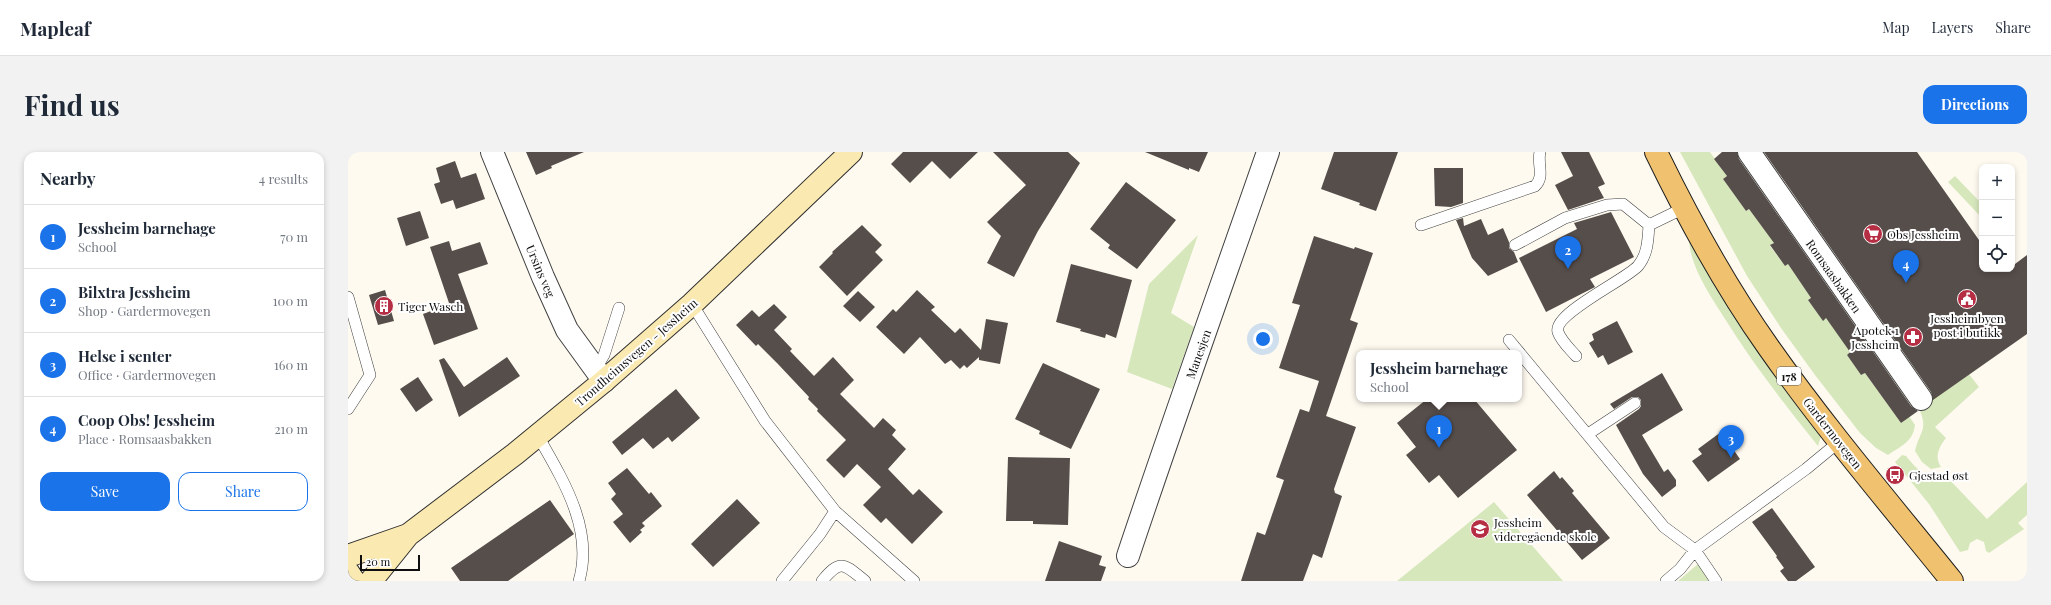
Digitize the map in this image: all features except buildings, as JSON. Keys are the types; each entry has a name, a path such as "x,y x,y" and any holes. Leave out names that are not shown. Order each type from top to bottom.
{"main road":[{"name":"Trondheimsvegen - Jessheim","path":"371,581 408,535 538,436 600,376 692,304 851,152"},
{"name":"Gardermovegen","path":"1656,152 1684,208 1736,298 1768,348 1952,581"},
{"name":"Trondheimsvegen - Jessheim","path":"348,556 408,535"},
{"path":"348,572 354,581"}],"street":[{"name":"Ursins veg","path":"492,152 543,277 567,330 600,376"},
{"name":"Manesjen","path":"1128,556 1184,389 1199,353 1268,152"},
{"name":"Romsaasbakken","path":"1749,152 1921,399"}],"lane":[{"path":"1421,225 1534,186 1539,182 1540,174 1538,164 1540,152"},
{"path":"1515,245 1565,218 1607,205 1623,204 1649,225"},
{"path":"1649,225 1684,208"},
{"path":"1576,356 1561,337 1558,331 1558,326 1570,313 1637,267 1646,250 1649,225"},
{"path":"348,297 370,375 348,410"},
{"path":"692,304 765,422 835,511 914,581"},
{"path":"600,376 604,355 619,308"},
{"path":"1509,340 1517,350"},
{"path":"1522,355 1664,527 1695,550 1716,581"},
{"path":"1588,434 1635,402"},
{"path":"538,436 573,503 584,542 584,561 579,581"},
{"path":"1666,581 1680,569 1695,550 1806,469 1840,441"},
{"path":"782,581 820,534 835,511"},
{"path":"822,581 832,569 837,566 843,566 865,581"}],"green space":[{"path":"1680,152 1710,152 1727,176 1723,179 1746,211 1749,209 1774,242 1770,246 1785,266 1788,264 1811,298 1808,300 1823,320 1826,318 1851,351 1847,355 1861,375 1865,373 1901,423 1909,416 1915,425 1912,436 1906,443 1888,455 1876,448 1860,433 1781,328 1747,276"},
{"path":"1955,176 1979,201 1979,215 1948,182"},
{"path":"1198,235 1171,313 1194,327 1172,389 1127,372 1149,284"},
{"path":"1689,242 1745,333 1770,369 1818,429 1821,436 1818,446 1781,400 1713,301 1702,282 1694,262"},
{"path":"1969,374 1979,387 1935,427 1946,438 1938,452 1938,460 1941,467 1931,469 1922,462 1915,451 1923,427 1922,416 1919,409"},
{"path":"1902,455 1906,456 1923,474 1934,478 1946,476 1987,519 2027,482 2027,515 2018,523 2024,529 1989,553 1986,551 1984,542 1977,539 1970,543 1968,550 1960,552 1929,504 1895,462"},
{"path":"1494,502 1563,581 1397,581"},
{"path":"1698,564 1711,581 1678,581"}],"place":[{"name":"Obs Jessheim","path":"1873,234"},
{"name":"Bilxtra Jessheim","path":"1568,269"},
{"name":"Coop Obs! Jessheim","path":"1906,283"},
{"name":"Jessheimbyen post i butikk","path":"1967,299"},
{"name":"Tiger Wasch","path":"384,306"},
{"name":"Apotek 1 Jessheim","path":"1913,337"},
{"name":"Jessheim barnehage","path":"1439,448"},
{"name":"Helse i senter","path":"1731,458"},
{"name":"Gjestad øst","path":"1895,475"},
{"name":"Jessheim videregående skole","path":"1480,529"}]}
